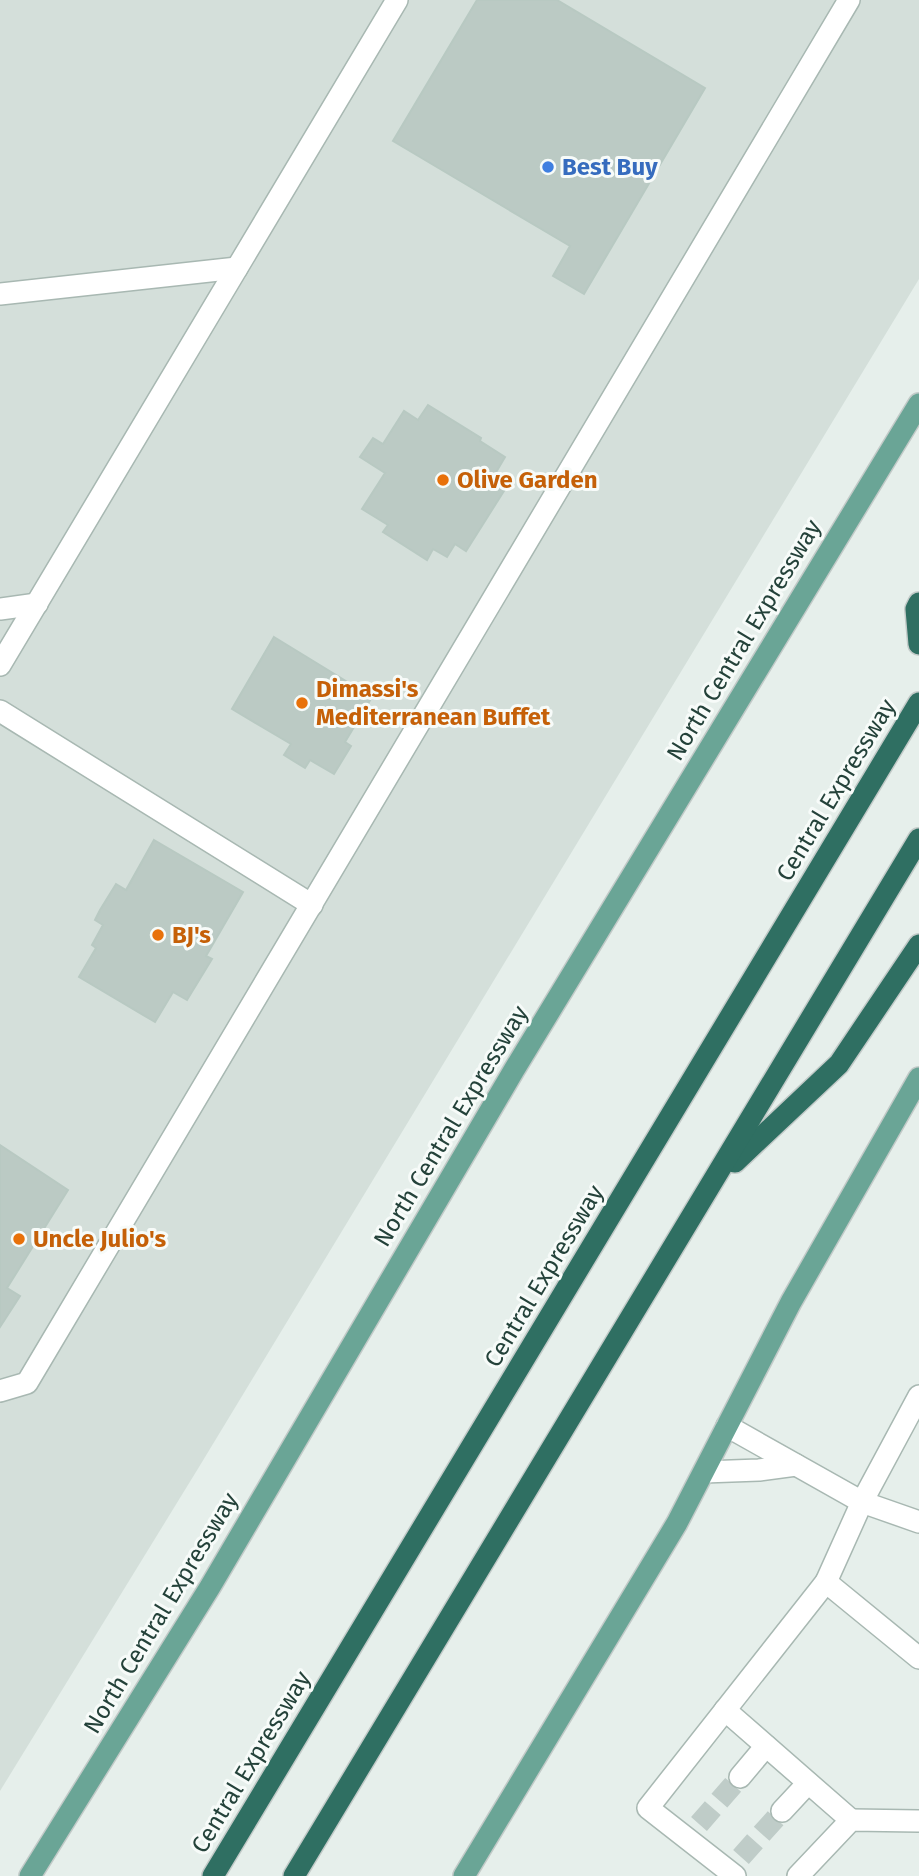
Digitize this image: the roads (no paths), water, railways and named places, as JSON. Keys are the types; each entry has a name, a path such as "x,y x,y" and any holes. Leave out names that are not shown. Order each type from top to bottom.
{"highway":[{"path":"919,603 916,609 919,644"},
{"name":"Central Expressway","path":"214,1876 919,703"},
{"path":"294,1876 919,839"},
{"path":"715,1180 839,1064 919,945"}],"main road":[{"name":"North Central Expressway","path":"30,1876 210,1587 514,1070 919,404"},
{"path":"470,1870 677,1523 791,1302 919,1078"}],"lane":[{"path":"0,665 397,0"},
{"path":"0,1391 27,1383 849,0"},
{"path":"0,294 237,268"},
{"path":"0,609 37,604"},
{"path":"0,711 312,905"},
{"path":"735,1868 693,1832 648,1808 826,1582 862,1502 910,1433 919,1396"},
{"path":"727,1426 862,1502 919,1522"},
{"path":"704,1472 759,1470 796,1465"},
{"path":"826,1582 919,1658"},
{"path":"725,1710 851,1820 919,1821"},
{"path":"740,1777 766,1746"},
{"path":"782,1811 808,1783"},
{"path":"798,1876 851,1820"}],"tunnel":[{"path":"699,1824 740,1777"},
{"path":"741,1857 782,1811"}],"place":[{"name":"Best Buy","path":"548,167"},
{"name":"Olive Garden","path":"443,480"},
{"name":"Dimassi's Mediterranean Buffet","path":"302,703"},
{"name":"BJ's","path":"158,935"},
{"name":"Uncle Julio's","path":"19,1239"}]}
